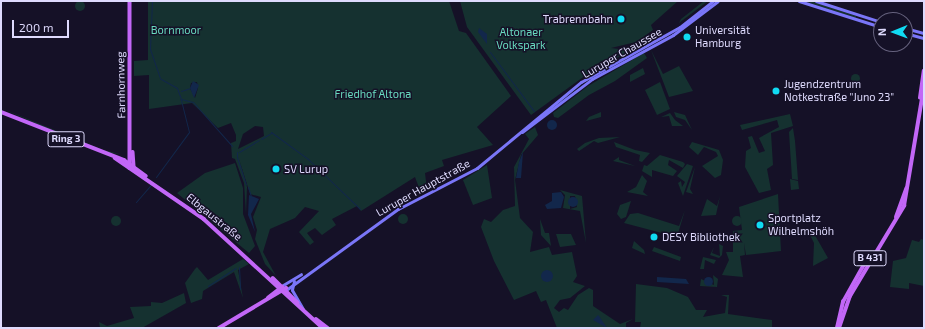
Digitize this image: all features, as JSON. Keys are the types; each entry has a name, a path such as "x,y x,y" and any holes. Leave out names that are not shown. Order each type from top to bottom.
{"main road":[{"name":"Luruper Chaussee","path":"706,9 713,1"},
{"name":"Luruper Chaussee","path":"535,121 592,79 672,34 718,1"},
{"path":"799,1 873,24"},
{"path":"816,1 873,19"},
{"name":"Farnhornweg","path":"129,2 132,167"},
{"path":"913,30 924,33"},
{"path":"913,35 924,38"},
{"name":"B 431","path":"838,328 850,296 901,208 909,181 924,71"},
{"name":"B 431","path":"919,111 924,87"},
{"name":"Elbgaustraße","path":"1,112 115,158 132,167 204,219 284,288 308,314"},
{"name":"Luruper Hauptstraße","path":"219,328 284,288 398,209 477,168 535,121"},
{"name":"Farnhornweg","path":"131,143 132,167"},
{"path":"124,160 131,155"},
{"name":"Elbgaustraße","path":"115,158 124,160 132,167"},
{"name":"Luruper Hauptstraße","path":"284,288 310,270"},
{"path":"294,281 292,290 303,309"},
{"path":"308,314 323,328"},
{"path":"308,314 328,328"}],"green space":[{"path":"80,1 85,6 80,11 75,6"},
{"name":"Friedhof Altona","path":"148,1 449,1 459,31 466,33 511,96 477,127 493,145 442,160 444,166 425,173 427,190 421,193 415,177 361,211 357,206 332,219 336,225 322,235 315,228 307,233 314,242 310,245 299,232 319,211 305,207 295,218 270,229 263,252 276,276 265,264 255,239 257,230 253,217 261,197 250,194 239,159 247,187 246,214 244,183 235,159 232,158 231,143 236,141 236,135 231,123 218,128 192,103 149,109 149,75 134,76 134,61 148,60","holes":["197,82 198,88 195,98 190,88 191,83","255,126 263,127 264,136 238,149 243,134"]},
{"name":"Altonaer Volkspark","path":"460,1 678,1 651,25 653,30 636,42 611,48 627,50 640,44 642,39 646,36 642,44 586,75 531,115 467,27"},
{"path":"704,1 708,1 679,23 681,19"},
{"path":"804,1 811,1 856,16 856,18"},
{"path":"651,50 663,74 679,66 693,91 669,97"},
{"path":"644,53 647,58 615,81 589,95 558,118 554,117 553,113 588,86"},
{"path":"643,68 645,74 630,82 630,75"},
{"path":"855,73 860,78 855,83 850,78"},
{"path":"660,82 670,109 657,115 645,90"},
{"path":"1,108 103,150 120,154 101,152"},
{"path":"601,112 601,117 586,121 589,117"},
{"path":"674,112 685,115 692,130 685,120 676,117"},
{"path":"670,113 675,120 683,126 672,126 669,116 661,117"},
{"path":"790,114 793,126 771,133 773,165 767,169 771,190 759,193 745,167 746,151 751,148 748,137 752,136 759,153 765,151 759,138 779,127 777,120 742,130 740,125"},
{"path":"535,127 538,135 521,155 515,180 520,218 533,232 530,252 549,247 552,255 572,252 577,276 573,282 585,286 570,298 560,300 554,308 559,312 564,308 568,310 578,295 589,288 593,290 593,306 620,324 633,319 626,323 626,328 557,328 546,300 541,302 536,291 514,300 494,261 481,227 484,219 491,222 503,210 515,206 514,167 529,139 525,134"},
{"path":"793,128 798,180 792,179 789,132"},
{"path":"620,137 598,143 594,141 579,151 577,149 585,143 599,138"},
{"path":"614,142 635,150 650,153 642,162 639,161 640,155 616,147"},
{"path":"692,142 719,150 723,160 721,175 715,178 702,166 718,156 716,152 704,147 698,155 689,147"},
{"path":"660,155 683,162 685,164 683,168 669,160 668,165 677,171 673,176 652,170 652,177 642,171 644,165 647,166"},
{"path":"619,157 619,160 635,166 613,161"},
{"path":"235,163 243,188 243,214 255,246 249,253 177,193 205,173"},
{"path":"687,164 693,166 683,196 678,183 681,181 682,187 685,182 677,176"},
{"path":"487,165 492,198 473,205 463,180"},
{"path":"695,167 690,189 693,194 686,192"},
{"path":"642,175 647,181 643,192 648,196 627,192 636,187"},
{"path":"790,179 798,181 799,189 791,190"},
{"path":"560,190 582,196 586,243 580,211 563,208 565,195","holes":["570,196 575,196 577,207 570,209"]},
{"name":"Sportplatz Wilhelmshöh","path":"778,194 781,251 746,255 744,243 745,255 740,256 743,277 722,275 729,260 726,252 733,252 733,231 742,230 739,207"},
{"path":"720,196 716,215 701,216 707,199 717,206"},
{"path":"631,201 626,217 621,219 617,214 620,205"},
{"path":"685,210 677,237 624,223 630,214 638,213 679,226"},
{"path":"403,214 408,219 403,224 398,219"},
{"path":"114,216 118,216 120,217 120,225 114,226 111,223 111,219"},
{"path":"735,216 739,216 742,221 739,226 735,226 732,223 732,219"},
{"path":"540,219 545,233 549,233 551,246 541,235"},
{"path":"812,230 828,258 813,266 814,243 809,233"},
{"path":"556,234 571,234 576,245 560,247"},
{"path":"921,239 924,240 924,286 909,283 909,289 890,287 893,261 906,258 912,240 919,242"},
{"path":"634,241 644,250 645,254 632,248"},
{"path":"719,244 723,246 722,255 719,258 710,255 714,247 712,253 720,256"},
{"path":"654,247 681,257 680,261 652,251"},
{"path":"703,257 716,260 714,264 705,260 704,269 700,269"},
{"path":"243,259 249,264 238,270 243,298 234,272 203,291 202,299 191,303 185,283 197,267 208,280"},
{"path":"713,275 718,279 717,287 700,286 701,279 714,285"},
{"path":"636,284 667,288 688,297 696,310 707,310 703,317 725,313 727,297 721,295 729,295 728,314 772,320 772,328 640,328 641,322 635,322"},
{"path":"184,293 186,303 142,328 100,328 99,322 107,326 134,318 130,307 151,306 151,302 162,303"}],"water":[{"path":"479,28 487,34 487,44 478,32"},
{"path":"193,81 199,85 194,98 190,88"},
{"path":"550,120 554,120 556,121 556,129 550,130 547,127 547,123"},
{"path":"523,152 521,178 516,178 519,162"},
{"path":"561,192 564,197 561,208 547,209 545,205 552,201 552,193"},
{"path":"249,195 259,199 251,214 255,232 248,215"},
{"path":"571,197 575,197 577,198 577,206 571,207 568,204 568,200"},
{"path":"547,270 551,272 553,276 551,280 547,282 543,280 541,276 543,272"},
{"path":"657,277 686,279 689,284 657,282"},
{"path":"706,277 710,277 712,281 710,285 706,285 704,283 704,279"},
{"path":"598,315 599,316 607,328 593,320"}],"waterway":[{"path":"152,1 150,49 160,78"},
{"path":"490,52 534,111"},
{"path":"161,79 177,88 181,99 193,102 232,146"},
{"path":"181,91 190,88"},
{"path":"156,177 189,132 181,99"},
{"path":"271,132 308,159 360,209"},
{"path":"261,139 271,133"},
{"path":"239,152 259,140"},
{"path":"237,157 246,185"},
{"path":"136,202 151,185"},
{"path":"248,187 251,196"},
{"path":"239,267 240,289"},
{"path":"208,286 236,268"}],"place":[{"name":"Trabrennbahn","path":"621,19"},
{"name":"Universität Hamburg","path":"687,37"},
{"name":"Jugendzentrum Notkestraße \"Juno 23\"","path":"776,91"},
{"name":"SV Lurup","path":"276,169"},
{"name":"Sportplatz Wilhelmshöh","path":"760,225"},
{"name":"DESY Bibliothek","path":"654,237"}],"park label":[{"name":"Bornmoor","path":"176,30"}]}
